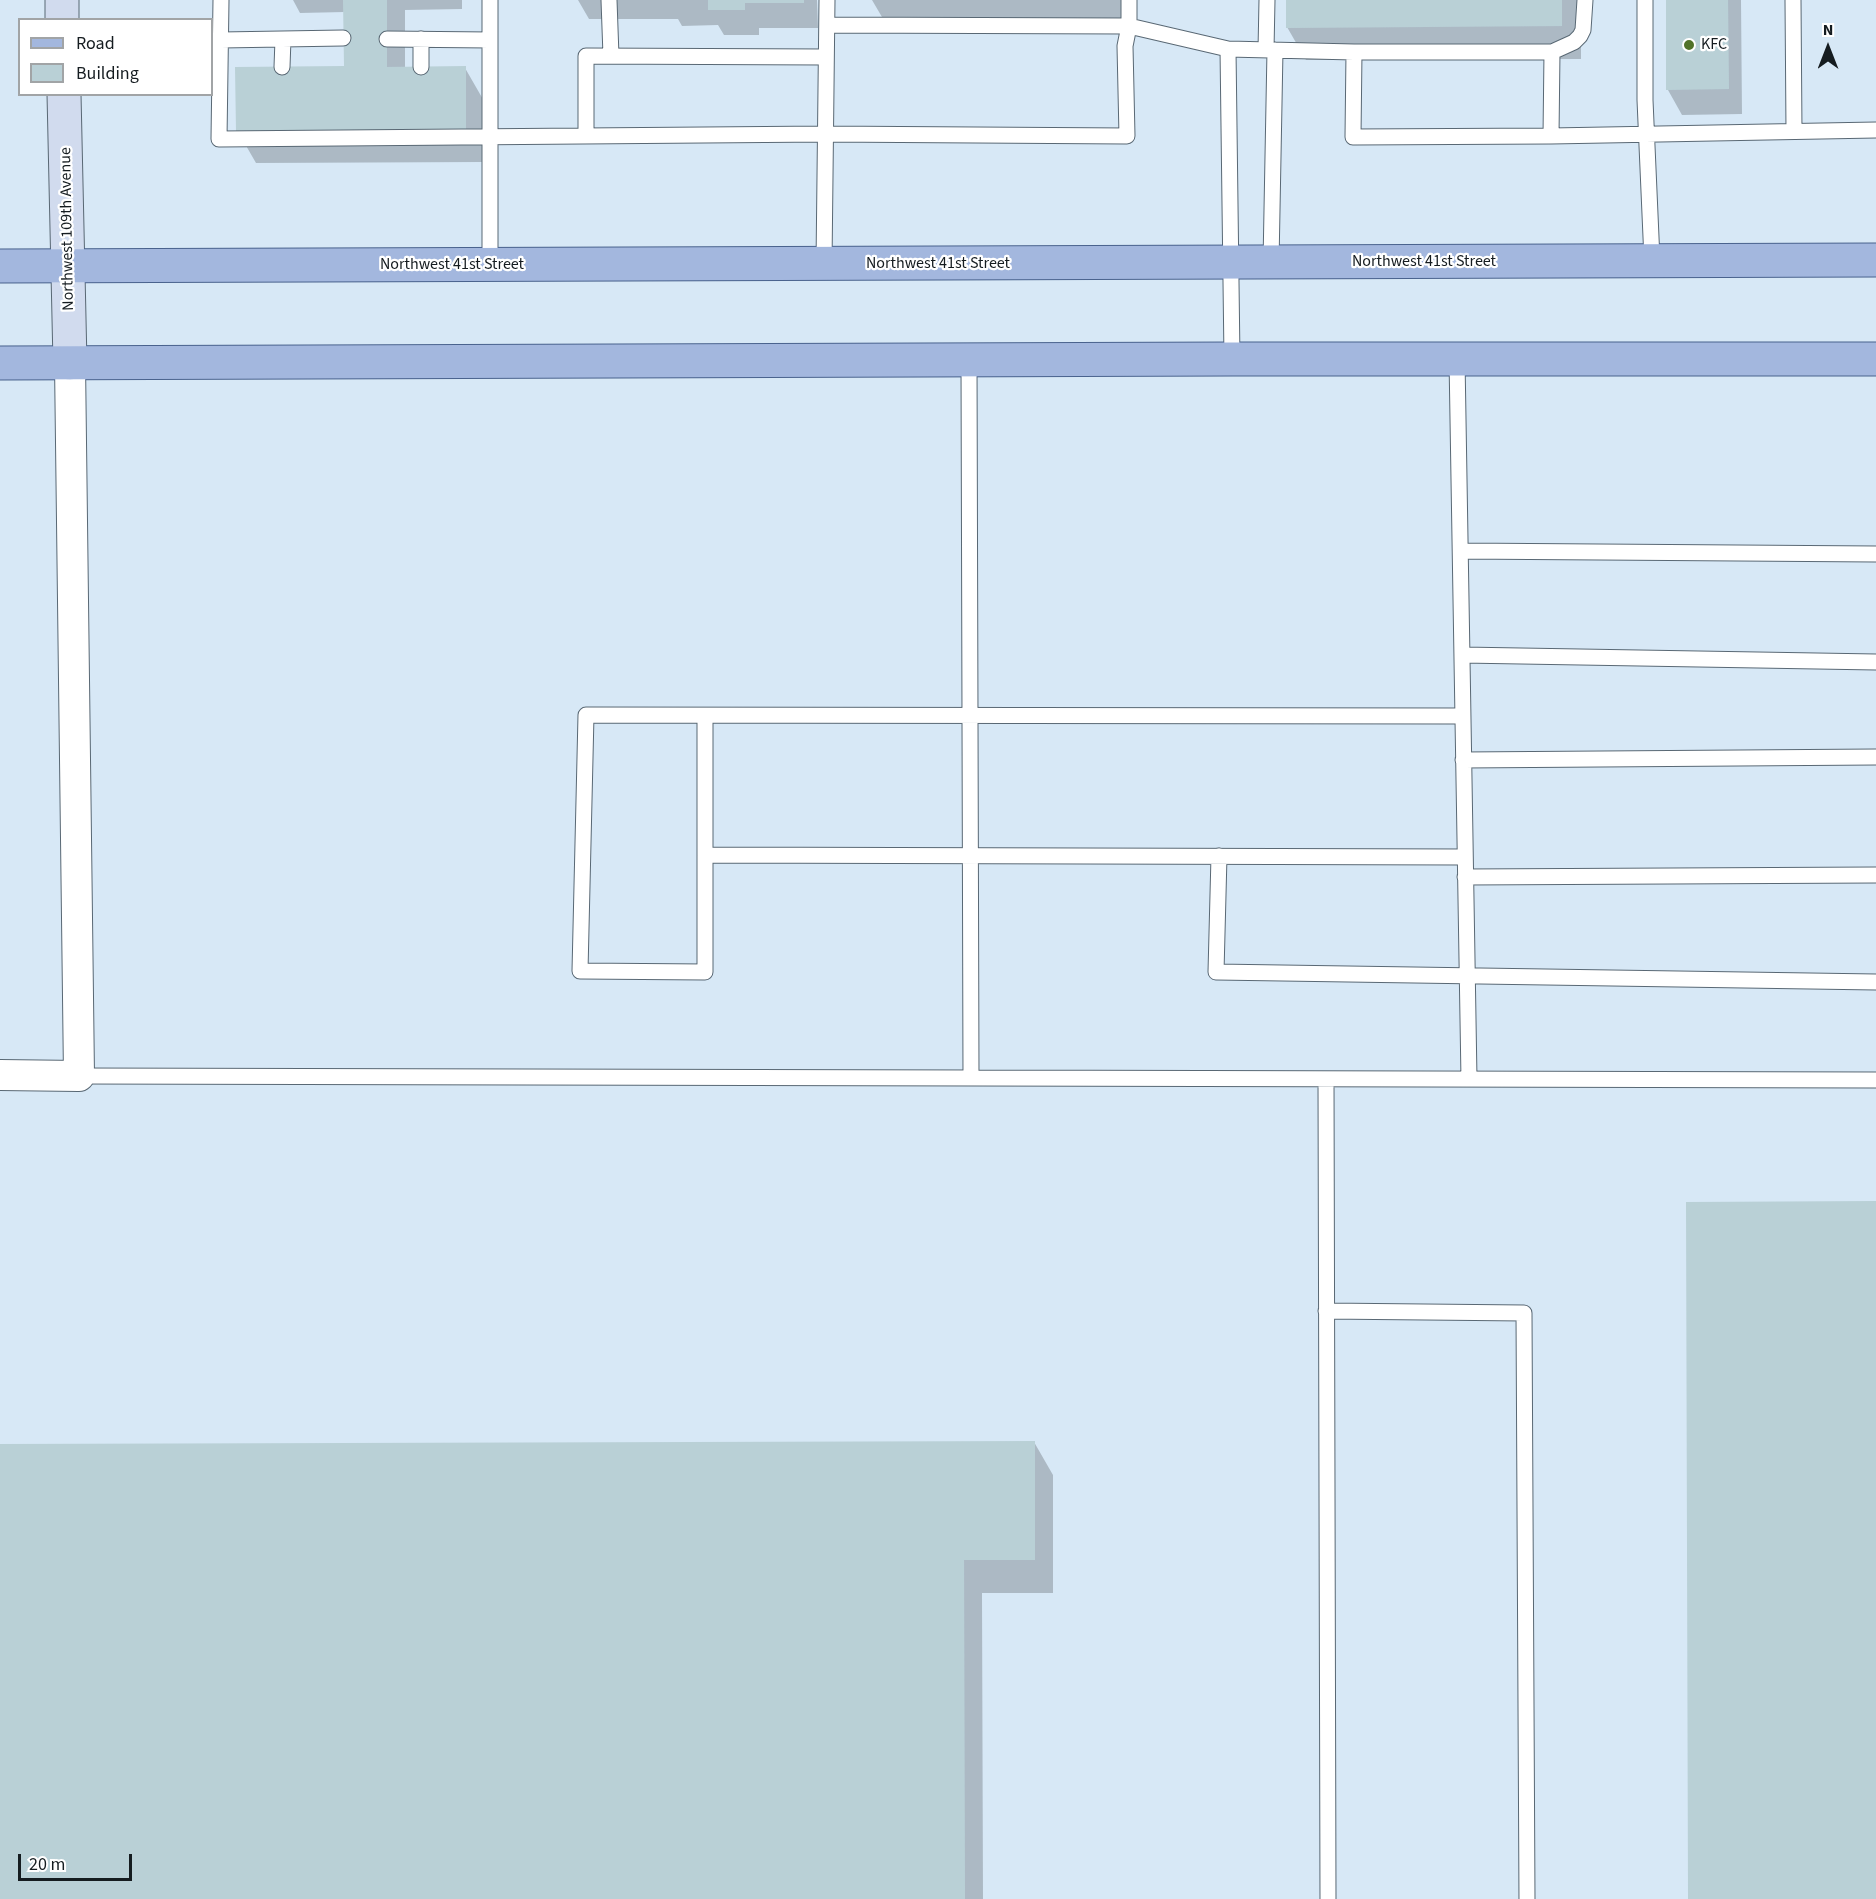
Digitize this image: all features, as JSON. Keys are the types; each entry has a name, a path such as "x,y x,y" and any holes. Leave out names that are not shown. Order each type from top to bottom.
{"main road":[{"name":"Northwest 41st Street","path":"0,266 1876,260"},
{"path":"0,363 1876,359"}],"street":[{"path":"62,0 62,18"},
{"name":"Northwest 109th Avenue","path":"64,96 70,363"},
{"path":"0,1075 79,1076 70,363"}],"lane":[{"path":"221,0 219,139 353,134 491,137 825,134 1127,136 1125,46 1129,26 1129,0"},
{"path":"490,0 490,265"},
{"path":"609,0 611,56"},
{"path":"824,264 827,0"},
{"path":"1267,0 1270,50 1271,262"},
{"path":"827,25 1129,26 1228,49 1354,52 1552,52 1574,42 1580,36 1583,30 1585,0"},
{"path":"1645,0 1646,135 1652,260"},
{"path":"1793,0 1794,130"},
{"path":"221,40 343,38"},
{"path":"282,67 283,39"},
{"path":"387,39 490,40"},
{"path":"421,39 421,67"},
{"path":"1228,49 1232,359"},
{"path":"1354,52 1353,137 1646,135 1876,130"},
{"path":"1551,136 1552,52"},
{"path":"586,136 586,56 826,57"},
{"path":"1457,359 1468,1079"},
{"path":"969,360 971,1078"},
{"path":"1461,551 1876,554"},
{"path":"1462,655 1876,662"},
{"path":"705,716 705,972 580,971 586,715 1463,716"},
{"path":"1463,760 1876,757"},
{"path":"705,855 1465,857"},
{"path":"1219,856 1216,972 1876,982"},
{"path":"1465,877 1876,875"},
{"path":"79,1076 1876,1080"},
{"path":"1326,1079 1328,1899"},
{"path":"1326,1311 1524,1312 1527,1899"}],"building":[{"path":"343,0 387,0 387,67 466,66 466,129 236,131 235,67 344,66"},
{"path":"708,0 804,0 804,3 745,3 745,10 708,10"},
{"path":"1286,0 1562,0 1562,26 1286,28"},
{"path":"1666,0 1728,0 1729,89 1666,90"},
{"path":"1876,1201 1876,1899 1688,1899 1686,1202"},
{"path":"1035,1441 1035,1560 964,1560 965,1899 0,1899 0,1444"}],"place":[{"name":"KFC","path":"1689,45"}]}
